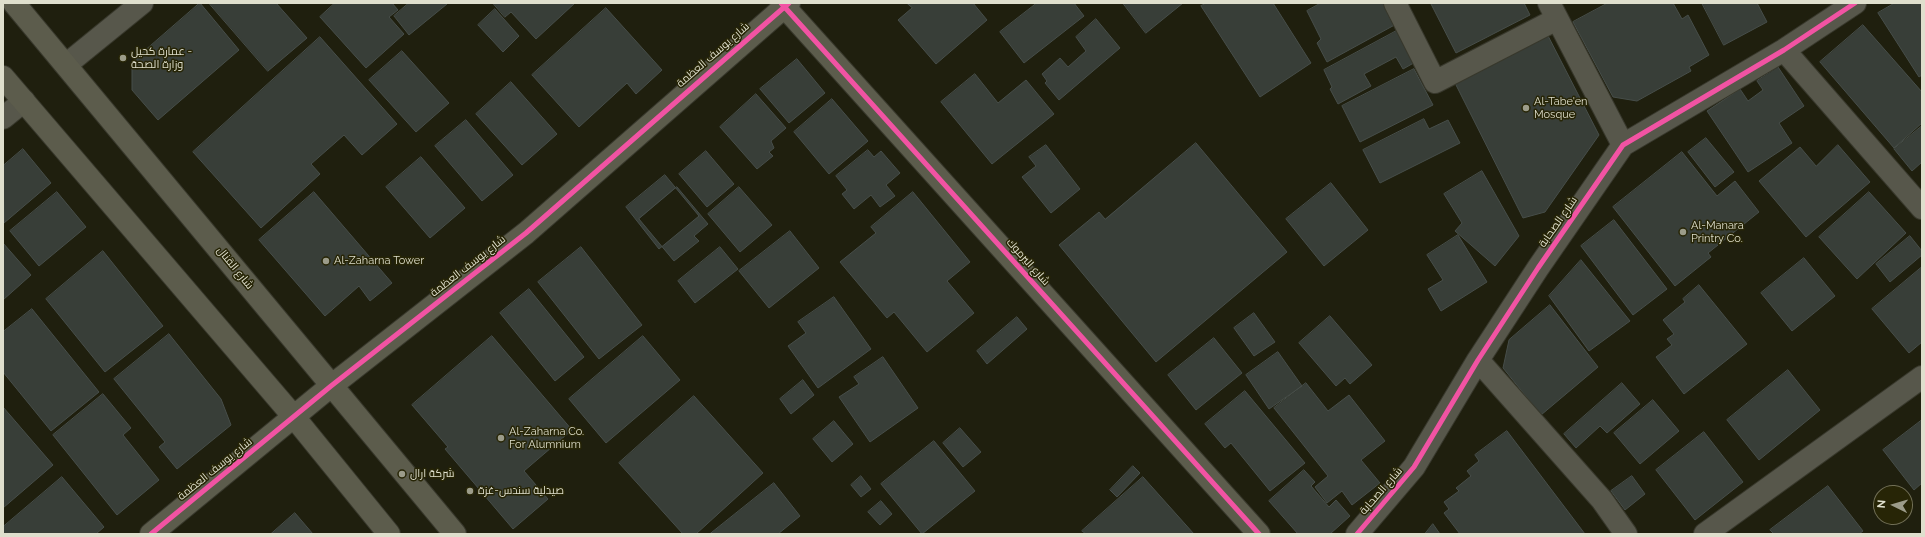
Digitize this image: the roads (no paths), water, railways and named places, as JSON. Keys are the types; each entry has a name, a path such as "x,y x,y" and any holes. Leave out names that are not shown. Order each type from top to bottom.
{"street":[{"name":"شارع القنال","path":"14,3 67,64 331,386 455,534"},
{"path":"67,64 142,3"},
{"path":"1395,3 1436,82 1553,11 1623,145"},
{"name":"شارع الصحابة","path":"1358,534 1414,468 1478,360 1538,268 1623,145 1784,50 1855,3"},
{"name":"شارع يوسف العظمة","path":"151,534 294,418 331,386 526,233 785,4"},
{"name":"شارع اليرموك","path":"785,4 1259,534"},
{"path":"1784,50 1922,208"},
{"path":"3,77 294,418 389,534"},
{"path":"3,118 24,101"},
{"path":"1478,360 1602,500 1626,534"},
{"path":"1705,534 1922,377"}],"place":[{"name":"عمارة كحيل - وزارة الصحة","path":"123,58"},
{"name":"Al-Tabe'en Mosque","path":"1526,108"},
{"name":"Al-Manara Printry Co.","path":"1683,232"},
{"name":"Al-Zaharna Tower","path":"326,261"},
{"name":"Al-Zaharna Co. For Alumnium","path":"501,438"},
{"name":"شركة ارال","path":"402,474"},
{"name":"صيدلية سندس-غزة","path":"470,491"}]}
